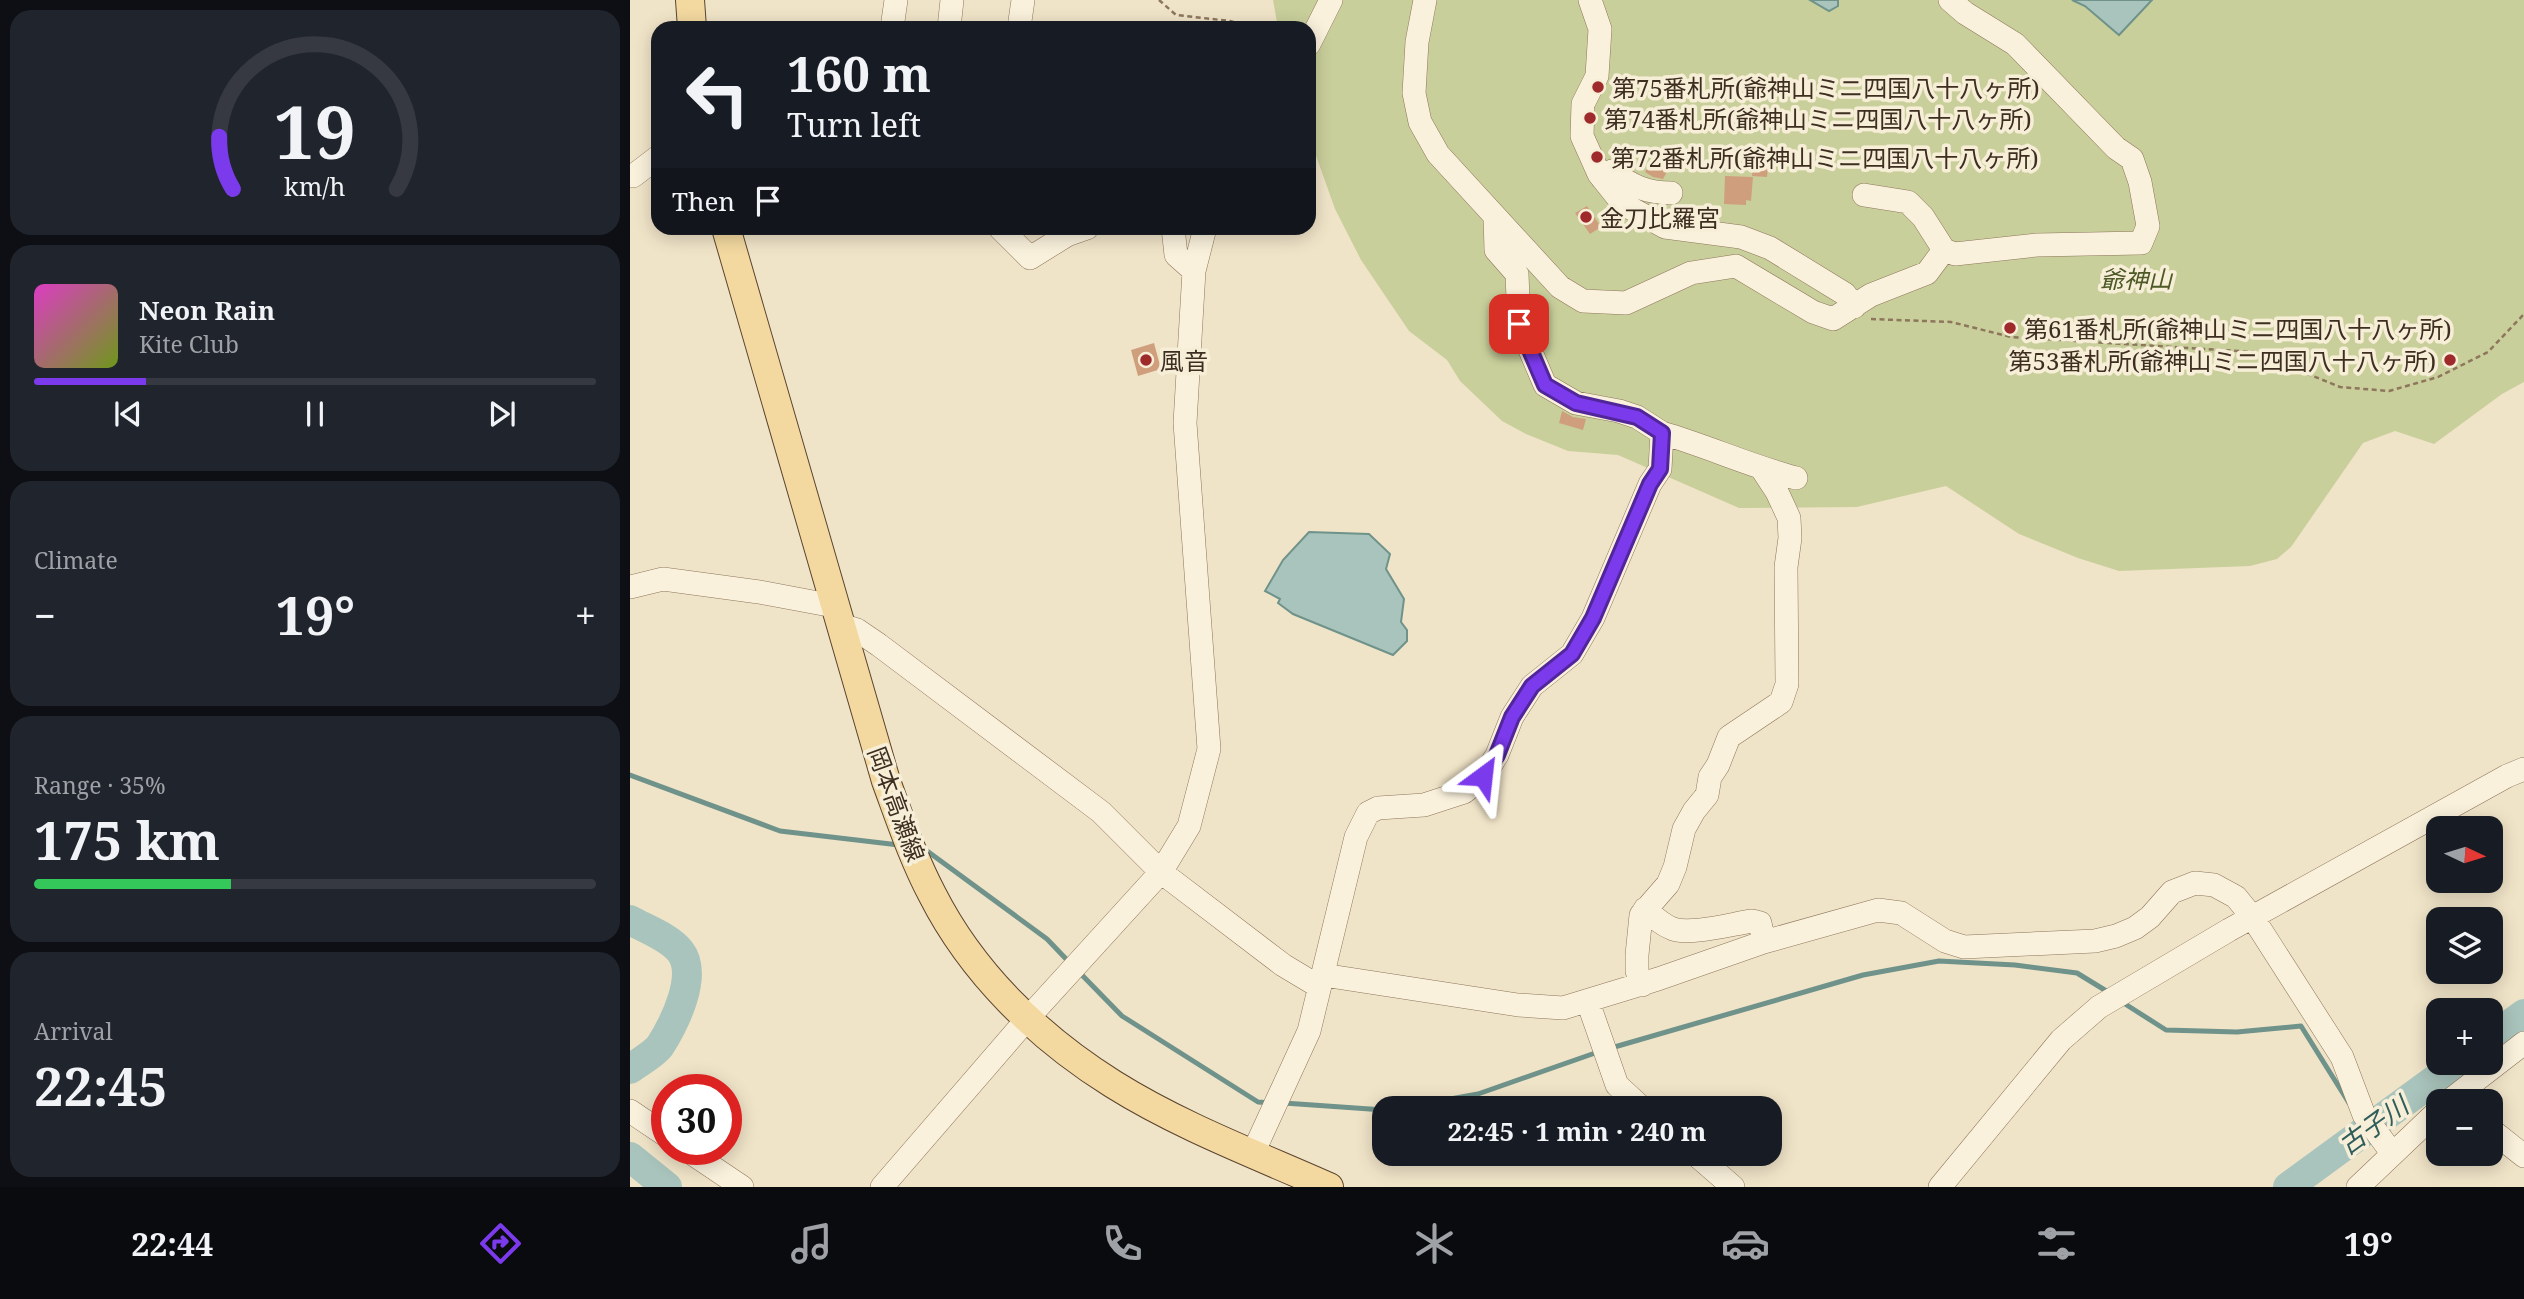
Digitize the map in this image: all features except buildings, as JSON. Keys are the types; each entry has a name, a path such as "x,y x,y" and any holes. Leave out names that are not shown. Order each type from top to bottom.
{"main road":[{"path":"690,0 692,21"},
{"name":"岡本高瀬線","path":"728,235 890,792 905,835 932,895 972,959 1004,997 1070,1056 1115,1086 1176,1118 1329,1187"}],"street":[{"path":"893,21 896,0"},
{"path":"949,21 952,0"},
{"path":"1020,21 1023,0"},
{"path":"1316,30 1331,0"},
{"path":"1425,0 1417,42 1414,93 1420,122 1438,154 1495,217 1560,287 1583,301 1626,303 1692,273 1736,266 1833,319 1871,295 1927,273 1944,250"},
{"path":"1590,0 1600,29 1597,76 1583,104 1582,136 1602,178 1623,204 1665,227 1741,237 1770,248 1845,294 1854,307"},
{"path":"1864,195 1909,202 1923,217 1944,250 1955,254 2037,244 2141,243 2148,226 2140,182 2132,159 2116,148 2015,44 1965,13 1950,0"},
{"path":"630,176 651,162"},
{"path":"1602,178 1612,171 1627,183 1650,193 1671,194"},
{"path":"1495,217 1496,250 1517,274 1519,324 1545,385 1576,403 1637,417 1662,433 1703,444 1762,469 1796,478"},
{"path":"1007,235 1030,258 1067,235"},
{"path":"1174,235 1176,255 1194,271"},
{"path":"882,1187 1028,1018 1161,872 1189,826 1209,748 1185,423 1194,271 1203,235"},
{"path":"1253,1153 1309,1031 1356,837 1368,813 1378,808 1424,805 1464,792 1483,776 1497,755 1512,717 1532,686 1572,654 1593,618 1650,484 1660,469 1662,433"},
{"path":"1642,985 1637,971 1637,955 1642,915 1668,884 1684,829 1707,795 1710,777 1729,737 1781,702 1787,684 1786,567 1790,538 1789,518 1762,469"},
{"path":"630,587 663,579 759,592 837,616 1101,812 1161,872 1296,974 1321,981 1563,1008 1642,985 1764,942 1878,910 1901,914 1945,941 1964,947 2095,941 2135,928 2150,917 2172,892 2195,883 2214,885 2236,897 2253,918 2342,1056 2364,1115 2388,1147"},
{"path":"1940,1187 2061,1040 2099,1007 2253,918 2524,769"},
{"path":"1645,909 1657,920 1675,929 1690,930 1752,921 1760,923 1764,942"},
{"path":"1588,1002 1617,1084 1630,1096"},
{"path":"2466,1089 2524,1043"},
{"path":"630,1111 651,1125"},
{"path":"2358,1187 2388,1147 2426,1119"},
{"path":"2503,1139 2524,1156"},
{"path":"709,1165 741,1187"},
{"path":"1709,1166 1733,1187"}],"path":[{"path":"1159,0 1176,15 1230,21"},
{"path":"1854,307 1868,319 1951,322 2011,337 2254,352 2340,387 2389,391 2438,377 2488,352 2524,314"}],"green space":[{"name":"爺神山","path":"1273,0 2524,0 2524,382 2502,394 2434,444 2395,431 2363,443 2291,547 2277,559 2250,566 2119,571 2019,534 1946,486 1857,507 1739,508 1618,455 1568,451 1526,434 1502,421 1460,381 1447,360 1409,331 1361,260 1335,209 1316,156 1316,21 1277,21"}],"water":[{"path":"1810,0 1838,0 1838,6 1829,11"},
{"path":"2072,0 2152,0 2119,35 2085,6"},
{"path":"1309,532 1369,534 1390,554 1386,569 1404,599 1401,622 1407,630 1407,641 1393,655 1293,614 1278,603 1280,599 1265,591 1283,560"}],"waterway":[{"path":"630,775 780,831 899,845"},
{"path":"923,848 1047,939 1069,962"},
{"path":"630,920 664,937 675,946 685,961 687,973 682,999 666,1037 657,1049 630,1069"},
{"path":"1611,1048 1863,975 1939,961 2015,965 2077,973 2108,992"},
{"path":"1079,972 1122,1016 1258,1102 1271,1103"},
{"path":"2122,1002 2166,1030 2237,1032 2301,1026 2349,1103"},
{"name":"古子川","path":"2503,1029 2524,1014"},
{"path":"1467,1096 1598,1052"},
{"name":"古子川","path":"2288,1187 2441,1075"},
{"path":"1284,1103 1372,1109"},
{"path":"630,1157 667,1187"}],"place":[{"name":"第75番札所(爺神山ミニ四国八十八ヶ所)","path":"1598,87"},
{"name":"第74番札所(爺神山ミニ四国八十八ヶ所)","path":"1590,118"},
{"name":"第72番札所(爺神山ミニ四国八十八ヶ所)","path":"1597,157"},
{"name":"金刀比羅宮","path":"1586,217"},
{"name":"第61番札所(爺神山ミニ四国八十八ヶ所)","path":"2010,328"},
{"name":"風音","path":"1146,360"},
{"name":"第53番札所(爺神山ミニ四国八十八ヶ所)","path":"2450,360"}],"route":[{"path":"1483,776 1497,755 1512,717 1532,686 1572,654 1593,618 1650,484 1660,469 1662,433 1637,417 1576,403 1545,385 1519,324"}]}
